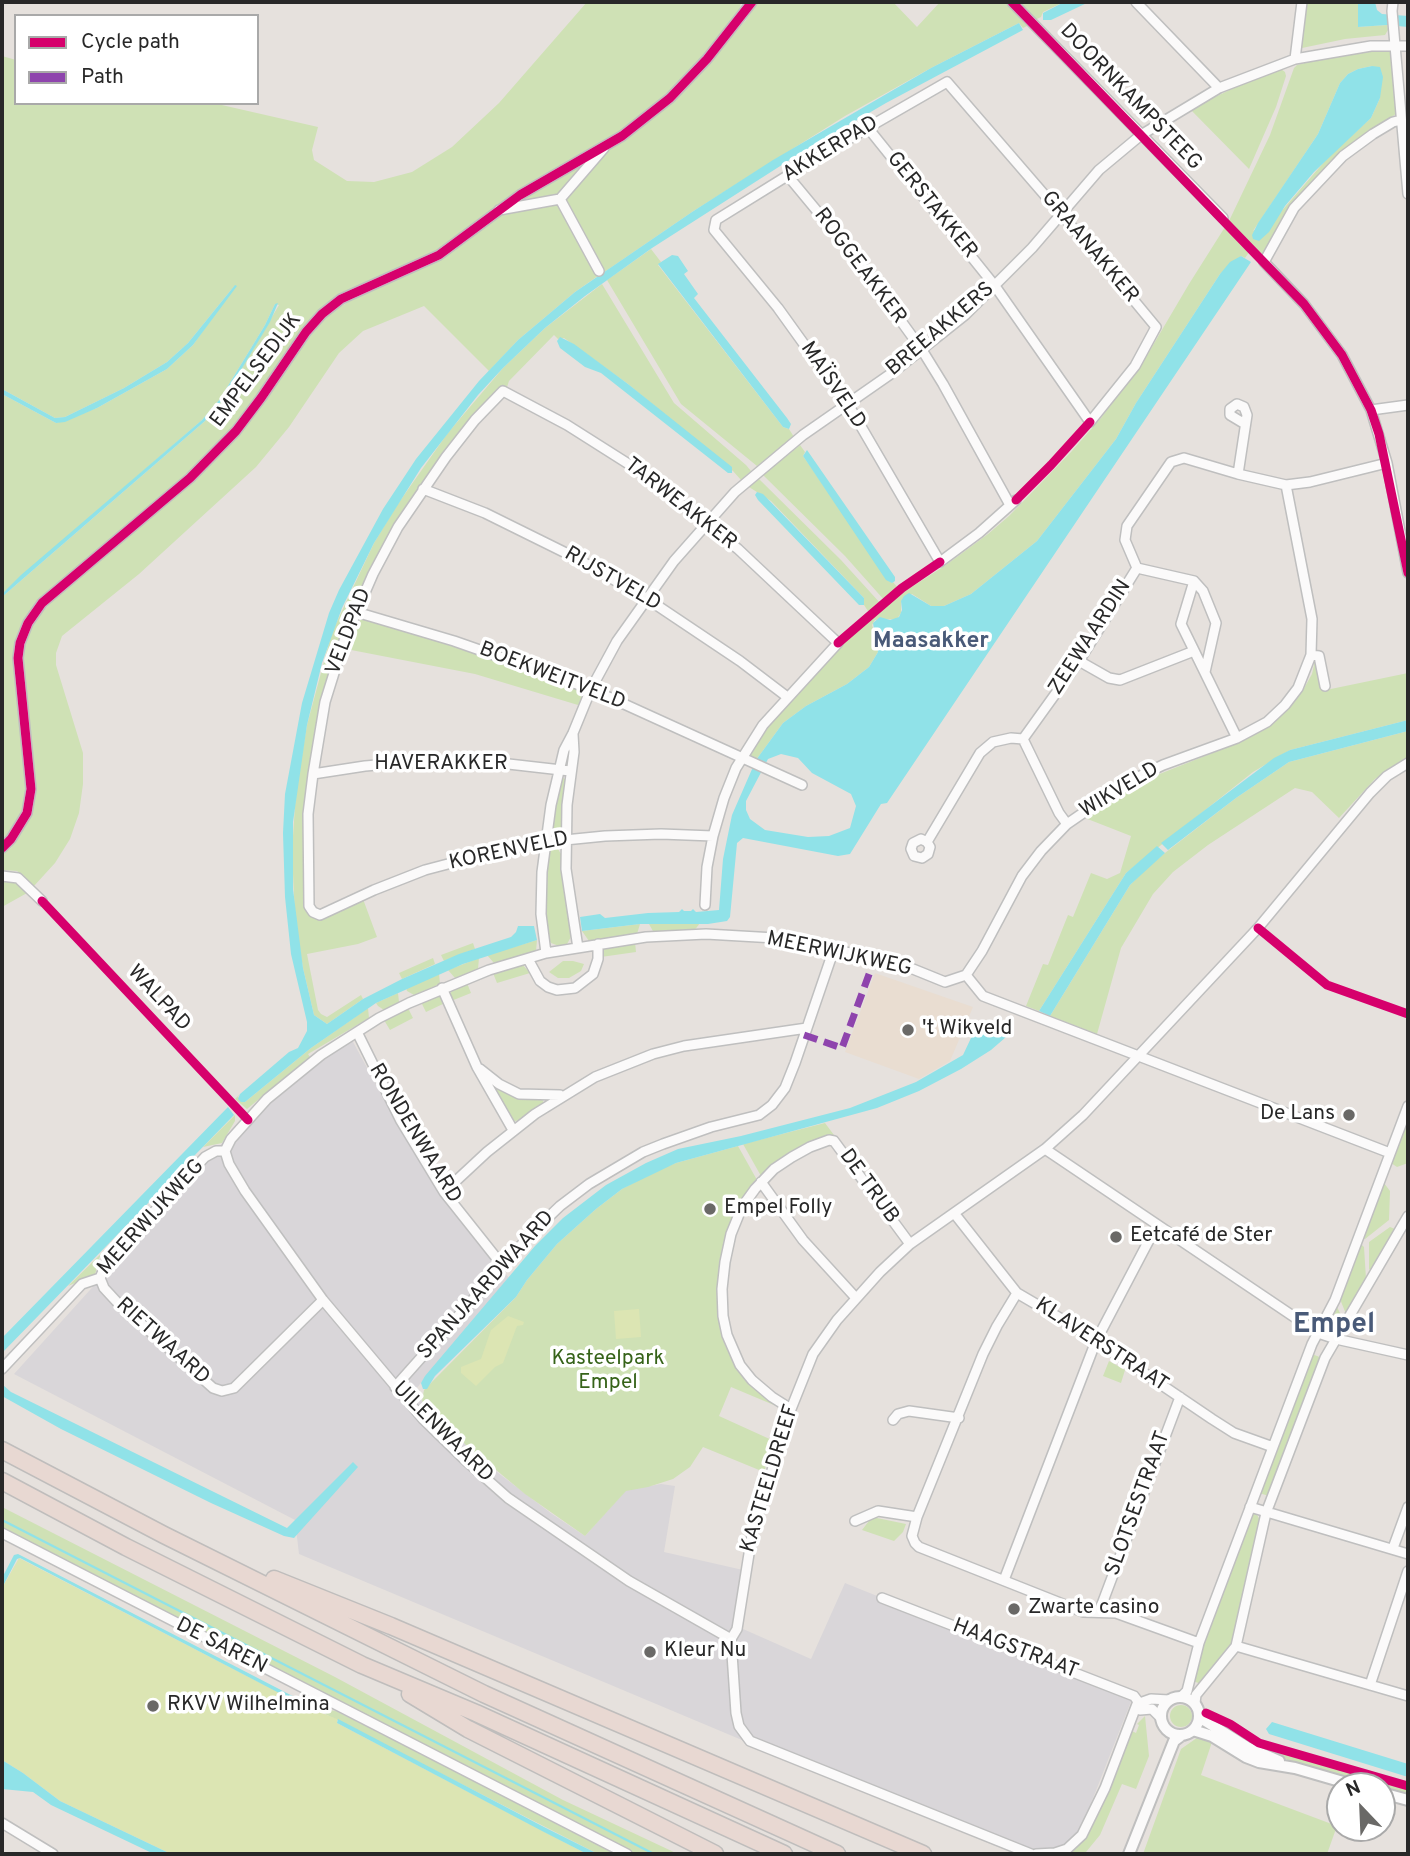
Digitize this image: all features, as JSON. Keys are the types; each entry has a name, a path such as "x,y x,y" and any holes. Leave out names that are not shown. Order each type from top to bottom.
{"highway":[{"path":"2,1450 164,1535 484,1694 837,1854"},
{"path":"2,1480 126,1547 362,1665 476,1713 784,1854"},
{"path":"164,1535 391,1626 923,1854"},
{"path":"362,1665 468,1729 715,1854"}],"street":[{"name":"EMPELSEDIJK","path":"2,848 27,813 31,789 18,658 20,643 37,610 190,478 227,440 322,314 341,299 439,254 547,178 638,124 670,98 707,59 752,2"},
{"name":"DOORNKAMPSTEEG","path":"1012,2 1223,218"},
{"path":"1136,2 1219,88"},
{"path":"1295,60 1301,2"},
{"path":"1392,7 1401,120 1406,145 1408,194"},
{"name":"BREEAKKERS","path":"546,953 541,915 545,842 564,750 591,689 617,641 674,561 707,523 758,471 803,435 922,350 995,286 1099,170 1141,135 1219,88 1295,60 1332,51 1395,44 1408,46"},
{"name":"AKKERPAD","path":"716,220 947,82"},
{"name":"GRAANAKKER","path":"947,82 1156,327 1135,366 1090,422"},
{"path":"1401,120 1373,134 1343,156 1294,208 1264,262 1304,304 1342,355 1371,410 1387,463 1408,573"},
{"name":"GERSTAKKER","path":"868,128 995,286 1090,422"},
{"path":"497,211 560,199 604,146"},
{"name":"ROGGEAKKER","path":"788,176 851,252 922,350 1013,503 940,562"},
{"path":"560,199 599,271"},
{"name":"MAÏSVELD","path":"716,220 714,230 778,308 847,404 940,562"},
{"name":"VELDPAD","path":"313,912 309,906 307,863 313,774 325,702 344,641 385,551 423,489 475,419 503,391"},
{"name":"TARWEAKKER","path":"503,391 567,425 638,470 707,523 838,643 786,696"},
{"path":"1371,410 1408,405"},
{"path":"1238,474 1245,424"},
{"name":"ZEEWAARDIN","path":"1023,739 1079,661 1137,568 1125,540 1127,526 1171,462 1184,458 1286,485 1310,482 1387,463"},
{"name":"WIKVELD","path":"966,975 982,951 1022,876 1067,824 1128,782 1191,753 1237,738 1267,722 1285,705 1302,680 1311,655 1311,620 1286,485"},
{"name":"RIJSTVELD","path":"423,489 485,513 573,557 646,598 740,661 786,696"},
{"path":"1137,568 1194,581 1203,592 1216,623 1205,672"},
{"path":"1194,581 1181,624 1237,738"},
{"name":"BOEKWEITVELD","path":"356,612 454,640 591,689 802,785"},
{"path":"1079,661 1109,678 1120,680 1194,651"},
{"name":"WIKVELD","path":"1311,655 1319,656 1325,686"},
{"path":"705,905 707,867 724,798 742,757 763,724 786,696"},
{"name":"BREEAKKERS","path":"573,733 574,752 565,839 566,869 578,948"},
{"path":"927,842 980,753 993,742 1011,738 1023,739 1067,824"},
{"name":"HAVERAKKER","path":"313,774 426,761 491,762 570,771"},
{"name":"KASTEELDREEF","path":"1141,1705 1133,1715 1105,1788 1082,1835 1067,1849 1055,1853 1033,1854 750,1741 739,1726 736,1713 731,1639 737,1629 752,1535 791,1409 813,1354 856,1298 910,1244 1045,1149 1083,1115 1258,928 1370,793 1387,776 1408,763"},
{"name":"KORENVELD","path":"313,912 320,915 425,870 501,850 565,839 661,834 713,836"},
{"path":"2,876 18,878 42,901"},
{"name":"MEERWIJKWEG","path":"2,1369 82,1284 100,1278 107,1262 205,1157 216,1151 225,1152 231,1139 267,1099 321,1055 379,1018 442,988 546,953 646,937 706,934 775,938 834,949 908,967 945,982 966,975"},
{"path":"528,958 540,981 548,987 575,988 593,974 598,959 598,944"},
{"name":"SPANJAARDWAARD","path":"395,1387 502,1265 560,1206 616,1167 643,1152 687,1134 752,1118 766,1111 785,1088 834,949"},
{"path":"966,975 983,996 1390,1153"},
{"path":"442,988 477,1067 513,1130"},
{"path":"444,1192 513,1130 562,1096 604,1073 653,1054 716,1041 807,1028"},
{"name":"RONDENWAARD","path":"357,1032 401,1121 444,1192 502,1265"},
{"path":"477,1067 499,1084 519,1094 562,1096"},
{"path":"1141,1705 1151,1699 1169,1700 1182,1696 1187,1691 1199,1643 1250,1507 1318,1333 1335,1300 1408,1106"},
{"name":"DE TRUB","path":"791,1409 772,1398 752,1380 740,1365 726,1335 722,1289 725,1262 742,1207 774,1169 810,1147 829,1140 834,1141 910,1244"},
{"path":"1045,1149 1318,1333 1408,1355"},
{"name":"UILENWAARD","path":"225,1152 245,1191 323,1300 423,1419 508,1498 629,1581 731,1639"},
{"path":"761,1182 803,1240 856,1298"},
{"name":"KLAVERSTRAAT","path":"954,1213 1017,1293 1096,1341 1234,1433 1273,1447"},
{"path":"1129,1854 1174,1741 1193,1730 1199,1717 1196,1695 1236,1646 1266,1513 1325,1358 1405,1230 1408,1216"},
{"path":"1004,1580 1096,1341 1157,1225"},
{"name":"RIETWAARD","path":"100,1278 104,1288 116,1301 213,1388 222,1391 234,1388 323,1300"},
{"path":"1017,1293 983,1354 959,1419 917,1517 912,1536 919,1547 1083,1612 1116,1613 1199,1643"},
{"name":"SLOTSESTRAAT","path":"1099,1612 1180,1396"},
{"path":"893,1420 898,1414 909,1412 959,1419"},
{"path":"1250,1507 1408,1554"},
{"path":"1393,1548 1408,1507"},
{"path":"855,1521 878,1511 917,1517"},
{"name":"DE SAREN","path":"2,1533 627,1854"},
{"path":"1370,1685 1408,1571"},
{"name":"HAAGSTRAAT","path":"882,1598 1134,1696 1141,1705"},
{"path":"1236,1646 1408,1696"},
{"path":"1182,1696 1195,1703"},
{"path":"1153,1789 1167,1738 1163,1708 1169,1700"},
{"path":"1141,1705 1152,1709 1173,1733 1182,1735"},
{"path":"1199,1717 1247,1747 1295,1768"},
{"path":"1193,1730 1212,1736 1259,1762 1326,1777"},
{"path":"2,1823 53,1854"}],"shaded area":[{"name":"'t Wikveld","path":"875,973 973,1007 950,1061 919,1079 845,1052"},
{"path":"352,1040 400,1129 442,1196 509,1278 415,1390 422,1401 489,1466 585,1536 626,1490 661,1484 675,1486 664,1552 743,1570 734,1625 811,1659 845,1583 1132,1699 1071,1854 1030,1854 780,1756 299,1554 295,1520 14,1374 221,1145 298,1073"}],"green space":[{"path":"587,2 741,2 739,14 683,81 640,119 429,257 338,299 239,422 201,463 76,571 21,631 28,791 19,822 2,844 2,597 205,421 224,398 279,305 275,304 220,399 202,420 2,594 2,394 56,423 97,408 167,369 193,345 235,285 188,343 167,362 124,388 65,417 55,418 2,389 2,56 14,59 14,105 222,105 318,127 312,150 314,160 347,181 374,182 412,172 452,147 499,103"},
{"path":"758,2 893,2 917,27 940,2 1006,2 1029,25 1023,28 1019,23 845,116 692,212 603,273 566,199 609,149 633,134 676,99 746,20"},
{"path":"1015,2 1064,2 1043,12 1041,17 1033,21"},
{"path":"1307,2 1358,2 1358,27 1387,25 1388,30 1385,35 1345,39 1302,48"},
{"path":"1390,50 1397,113 1338,157 1265,253 1261,253 1229,221 1270,135 1294,68 1331,56","holes":["1372,66 1380,98 1371,118 1331,154 1279,214 1253,231 1318,134 1340,83 1348,74"]},
{"path":"1281,69 1286,76 1276,107 1249,169 1190,109"},
{"path":"595,155 559,194 509,207 527,194"},
{"path":"552,203 561,208 598,276 518,340 489,371 424,306 363,331 339,353 289,427 256,467 139,574 62,636 56,653 56,665 83,753 79,813 70,839 55,863 34,886 17,871 2,870 2,854 11,848 22,828 32,758 23,659 23,646 30,625 57,596 176,496 235,440 325,316 360,295 436,261 499,216"},
{"path":"1225,227 1250,251 1245,258 1241,256 1220,274 1136,403 1116,439 1037,541 971,594 944,606 931,606 912,594 901,601 901,613 897,619 875,620 872,625 878,652 869,667 847,684 806,706 783,723 756,760 747,756 787,702 841,646 896,597 988,534 1071,452 1101,418 1146,357"},
{"path":"651,249 661,262 658,265 783,427 789,429 794,437 757,466 681,404 607,280"},
{"path":"602,284 674,403 751,471 741,480 628,384 564,338 558,339 554,335 509,381 507,387 492,395 419,489 372,568 353,608 333,665 305,802 305,909 310,916 318,918 363,899 377,937 358,944 307,954 321,1014 327,1017 361,995 363,999 327,1024 314,1015 303,968 295,919 292,851 296,791 307,725 332,632 374,543 447,434 503,368 545,328"},
{"path":"800,445 805,452 803,456 892,583 899,589 885,601 845,556 763,475"},
{"path":"759,479 841,560 881,604 870,614 864,605 864,598 771,501 749,487"},
{"path":"363,619 442,641 543,675 580,690 583,695 578,705 475,674 346,649 355,623"},
{"path":"1317,652 1326,690 1408,673 1408,720 1290,750 1253,772 1126,873 1039,1011 1026,1006 1043,964 1048,965 1068,915 1073,917 1091,873 1107,879 1120,873 1131,836 1085,818 1142,781 1240,742 1273,723 1303,690 1312,674"},
{"path":"1408,731 1408,757 1375,779 1339,818 1312,792 1295,788 1208,845 1173,872 1153,894 1121,948 1097,1034 1050,1016 1130,885 1152,863 1236,798 1289,762"},
{"path":"560,776 565,779 566,785 562,830 556,837 550,838"},
{"path":"550,845 557,847 562,856 572,935 567,944 559,946 551,943 547,937 545,899 547,848"},
{"path":"2,879 14,880 27,893 2,907"},
{"path":"700,923 694,931 654,933 649,924"},
{"path":"640,924 637,934 589,941 582,931"},
{"path":"537,940 536,951 533,952 494,963 487,955"},
{"path":"635,942 636,952 601,957 603,948"},
{"path":"473,943 475,949 444,961 441,955"},
{"path":"433,958 435,964 402,979 399,973"},
{"path":"479,958 478,969 455,978 448,970"},
{"path":"563,961 584,964 581,971 569,978 558,978 549,972"},
{"path":"522,964 530,973 497,983 493,973"},
{"path":"439,974 440,984 414,995 407,991 406,988"},
{"path":"467,983 471,993 451,1001 451,991"},
{"path":"398,993 399,1002 384,1010 376,1003"},
{"path":"437,995 445,1003 426,1012 421,1002"},
{"path":"368,1008 369,1018 308,1054 310,1057 247,1109 235,1099 240,1094 238,1097 245,1102 311,1048"},
{"path":"408,1008 413,1018 390,1030 384,1020"},
{"path":"495,1086 542,1099 544,1103 520,1120 512,1120 493,1088"},
{"path":"235,1115 235,1121 222,1143 203,1147"},
{"path":"1408,1119 1408,1163 1397,1167 1391,1163"},
{"path":"825,1123 834,1135 787,1155 761,1176 743,1144"},
{"name":"Kasteelpark Empel","path":"738,1146 757,1180 739,1204 722,1248 717,1291 720,1327 725,1345 737,1369 758,1392 781,1408 731,1387 719,1416 774,1441 764,1472 703,1447 690,1467 673,1479 626,1491 585,1536 525,1494 466,1445 422,1401 424,1390 516,1297 557,1244 596,1209 622,1189 658,1170"},
{"path":"1384,1183 1390,1191 1389,1220 1365,1239 1363,1238"},
{"path":"1390,1227 1395,1229 1371,1271 1369,1242"},
{"path":"1361,1244 1364,1247 1366,1279 1346,1314 1340,1299"},
{"path":"109,1246 99,1258 95,1275 68,1286"},
{"path":"1337,1307 1343,1319 1336,1332 1331,1333 1329,1327"},
{"path":"639,1309 641,1337 616,1339 614,1311"},
{"path":"508,1316 524,1322 523,1325 517,1326 503,1363 495,1367 476,1386 461,1373 461,1367 481,1359 491,1330"},
{"path":"1312,1354 1322,1358 1269,1496 1259,1493"},
{"path":"1109,1361 1125,1370 1121,1383 1103,1376"},
{"path":"2,1507 335,1677 563,1800 678,1854 635,1854 555,1814 2,1529"},
{"path":"1256,1513 1261,1522 1234,1643 1201,1684 1193,1681 1199,1653 1250,1516"},
{"path":"872,1517 906,1524 903,1532 894,1541 862,1530"},
{"name":"RKVV Wilhelmina","path":"19,1558 307,1707 337,1719 337,1723 587,1854 171,1854 60,1801 2,1760 2,1588"},
{"path":"1181,1705 1189,1708 1192,1716 1189,1724 1181,1727 1173,1724 1170,1716 1173,1708"},
{"path":"329,1710 336,1711 617,1854 598,1854 325,1714"},
{"path":"1145,1716 1149,1756 1136,1789 1122,1784 1100,1835 1086,1852 1058,1854 1093,1820 1132,1731 1136,1733 1137,1724"},
{"path":"1201,1735 1213,1739 1201,1775 1326,1822 1326,1842 1331,1842 1327,1854 1143,1854 1181,1749"},
{"path":"1258,1747 1350,1772 1327,1772 1295,1763"},
{"path":"1396,1785 1408,1789 1408,1795 1396,1792"}],"water":[{"path":"1064,2 1089,2 1051,20 1043,20 1043,13"},
{"path":"1358,2 1375,2 1377,10 1382,14 1408,16 1408,27 1358,27"},
{"path":"1019,23 1023,30 886,103 799,154 652,248 585,296 545,328 503,368 478,395 421,468 374,543 342,608 322,663 307,725 293,822 293,889 303,968 314,1015 327,1024 363,999 402,979 459,954 511,937 518,926 534,926 537,940 463,964 376,1003 311,1048 245,1102 241,1102 238,1099 240,1094 289,1052 298,1048 307,1031 291,954 285,897 283,833 285,794 302,703 329,613 339,590 383,509 416,459 479,381 518,340 575,292 773,160 931,68"},
{"path":"1372,66 1380,67 1383,77 1380,98 1371,118 1314,172 1285,206 1269,232 1259,241 1253,239 1252,235 1258,223 1318,134 1340,83 1348,74"},
{"path":"672,255 678,256 688,271 684,274 698,294 694,298 787,418 791,424 789,429 783,427 658,264"},
{"path":"1241,256 1251,262 887,803 881,804 850,854 838,856 743,838 737,843 730,917 727,921 708,924 640,924 582,931 580,917 600,914 605,918 679,912 682,909 693,909 696,912 719,910 723,859 732,815 756,760 783,723 806,706 847,684 869,667 878,652 873,623 880,617 890,620 899,617 904,596 909,593 931,606 944,606 971,594 1037,541 1116,439 1136,403 1230,262","holes":["781,754 798,758 812,773 851,794 856,806 850,828 829,836 808,837 765,830 750,819 746,801 768,759"]},
{"path":"235,285 237,286 193,345 167,369 97,408 65,422 56,423 2,394 2,389 55,418 65,417 124,388 167,362 188,343"},
{"path":"278,303 270,322 224,398 205,421 2,597 21,575 202,420 220,399"},
{"path":"560,337 574,344 628,384 732,467 732,473 728,473 601,373 585,367 560,348 557,341"},
{"path":"807,450 895,577 892,583 886,580 803,456"},
{"path":"757,492 763,494 864,598 864,605 859,605 758,500 755,495"},
{"path":"1408,720 1408,731 1289,762 1168,850 1161,843 1274,758 1290,750"},
{"path":"1157,846 1165,853 1130,885 1050,1016 1039,1011 1126,873"},
{"path":"1006,1024 1013,1031 991,1050 919,1091 877,1108 676,1163 622,1189 557,1244 516,1297 435,1376 427,1389 423,1389 421,1383 425,1376 535,1246 563,1218 606,1185 678,1149 850,1108 916,1082 963,1055 971,1038 980,1029"},
{"path":"228,1107 234,1115 2,1353 2,1338"},
{"path":"3,1385 11,1392 287,1528 353,1462 358,1467 294,1538 284,1536 61,1429 2,1396"},
{"path":"18,1554 308,1706 20,1558 2,1588 2,1578 14,1555"},
{"path":"338,1719 598,1854 587,1854 542,1831 337,1723"},
{"path":"1272,1722 1408,1764 1408,1777 1269,1734 1266,1729"},
{"path":"2,1760 60,1801 171,1854 154,1854 51,1805 33,1792 2,1789"}],"waterway":[{"path":"2,1520 654,1854"}],"marked path":[{"path":"804,1035 842,1048 875,958"}],"cycle path":[{"path":"2,848 27,813 31,789 18,658 20,643 28,623 42,603 190,478 236,431 306,332 322,314 341,299 439,255 520,195 622,136 670,98 707,59 752,2"},
{"path":"1012,2 1304,304 1342,355 1371,410 1379,434 1408,573"},
{"path":"1016,500 1090,422"},
{"path":"838,643 902,588 940,562"},
{"name":"WALPAD","path":"42,901 248,1120"},
{"path":"1258,928 1327,985 1408,1014"},
{"path":"1206,1713 1230,1724 1259,1743 1408,1786"}],"place":[{"name":"'t Wikveld","path":"908,1030"},
{"name":"De Lans","path":"1349,1115"},
{"name":"Empel Folly","path":"710,1209"},
{"name":"Eetcafé de Ster","path":"1116,1237"},
{"name":"Zwarte casino","path":"1014,1609"},
{"name":"Kleur Nu","path":"650,1652"},
{"name":"RKVV Wilhelmina","path":"153,1706"}],"district":[{"name":"Maasakker","path":"931,642"},
{"name":"Empel","path":"1334,1326"}]}
